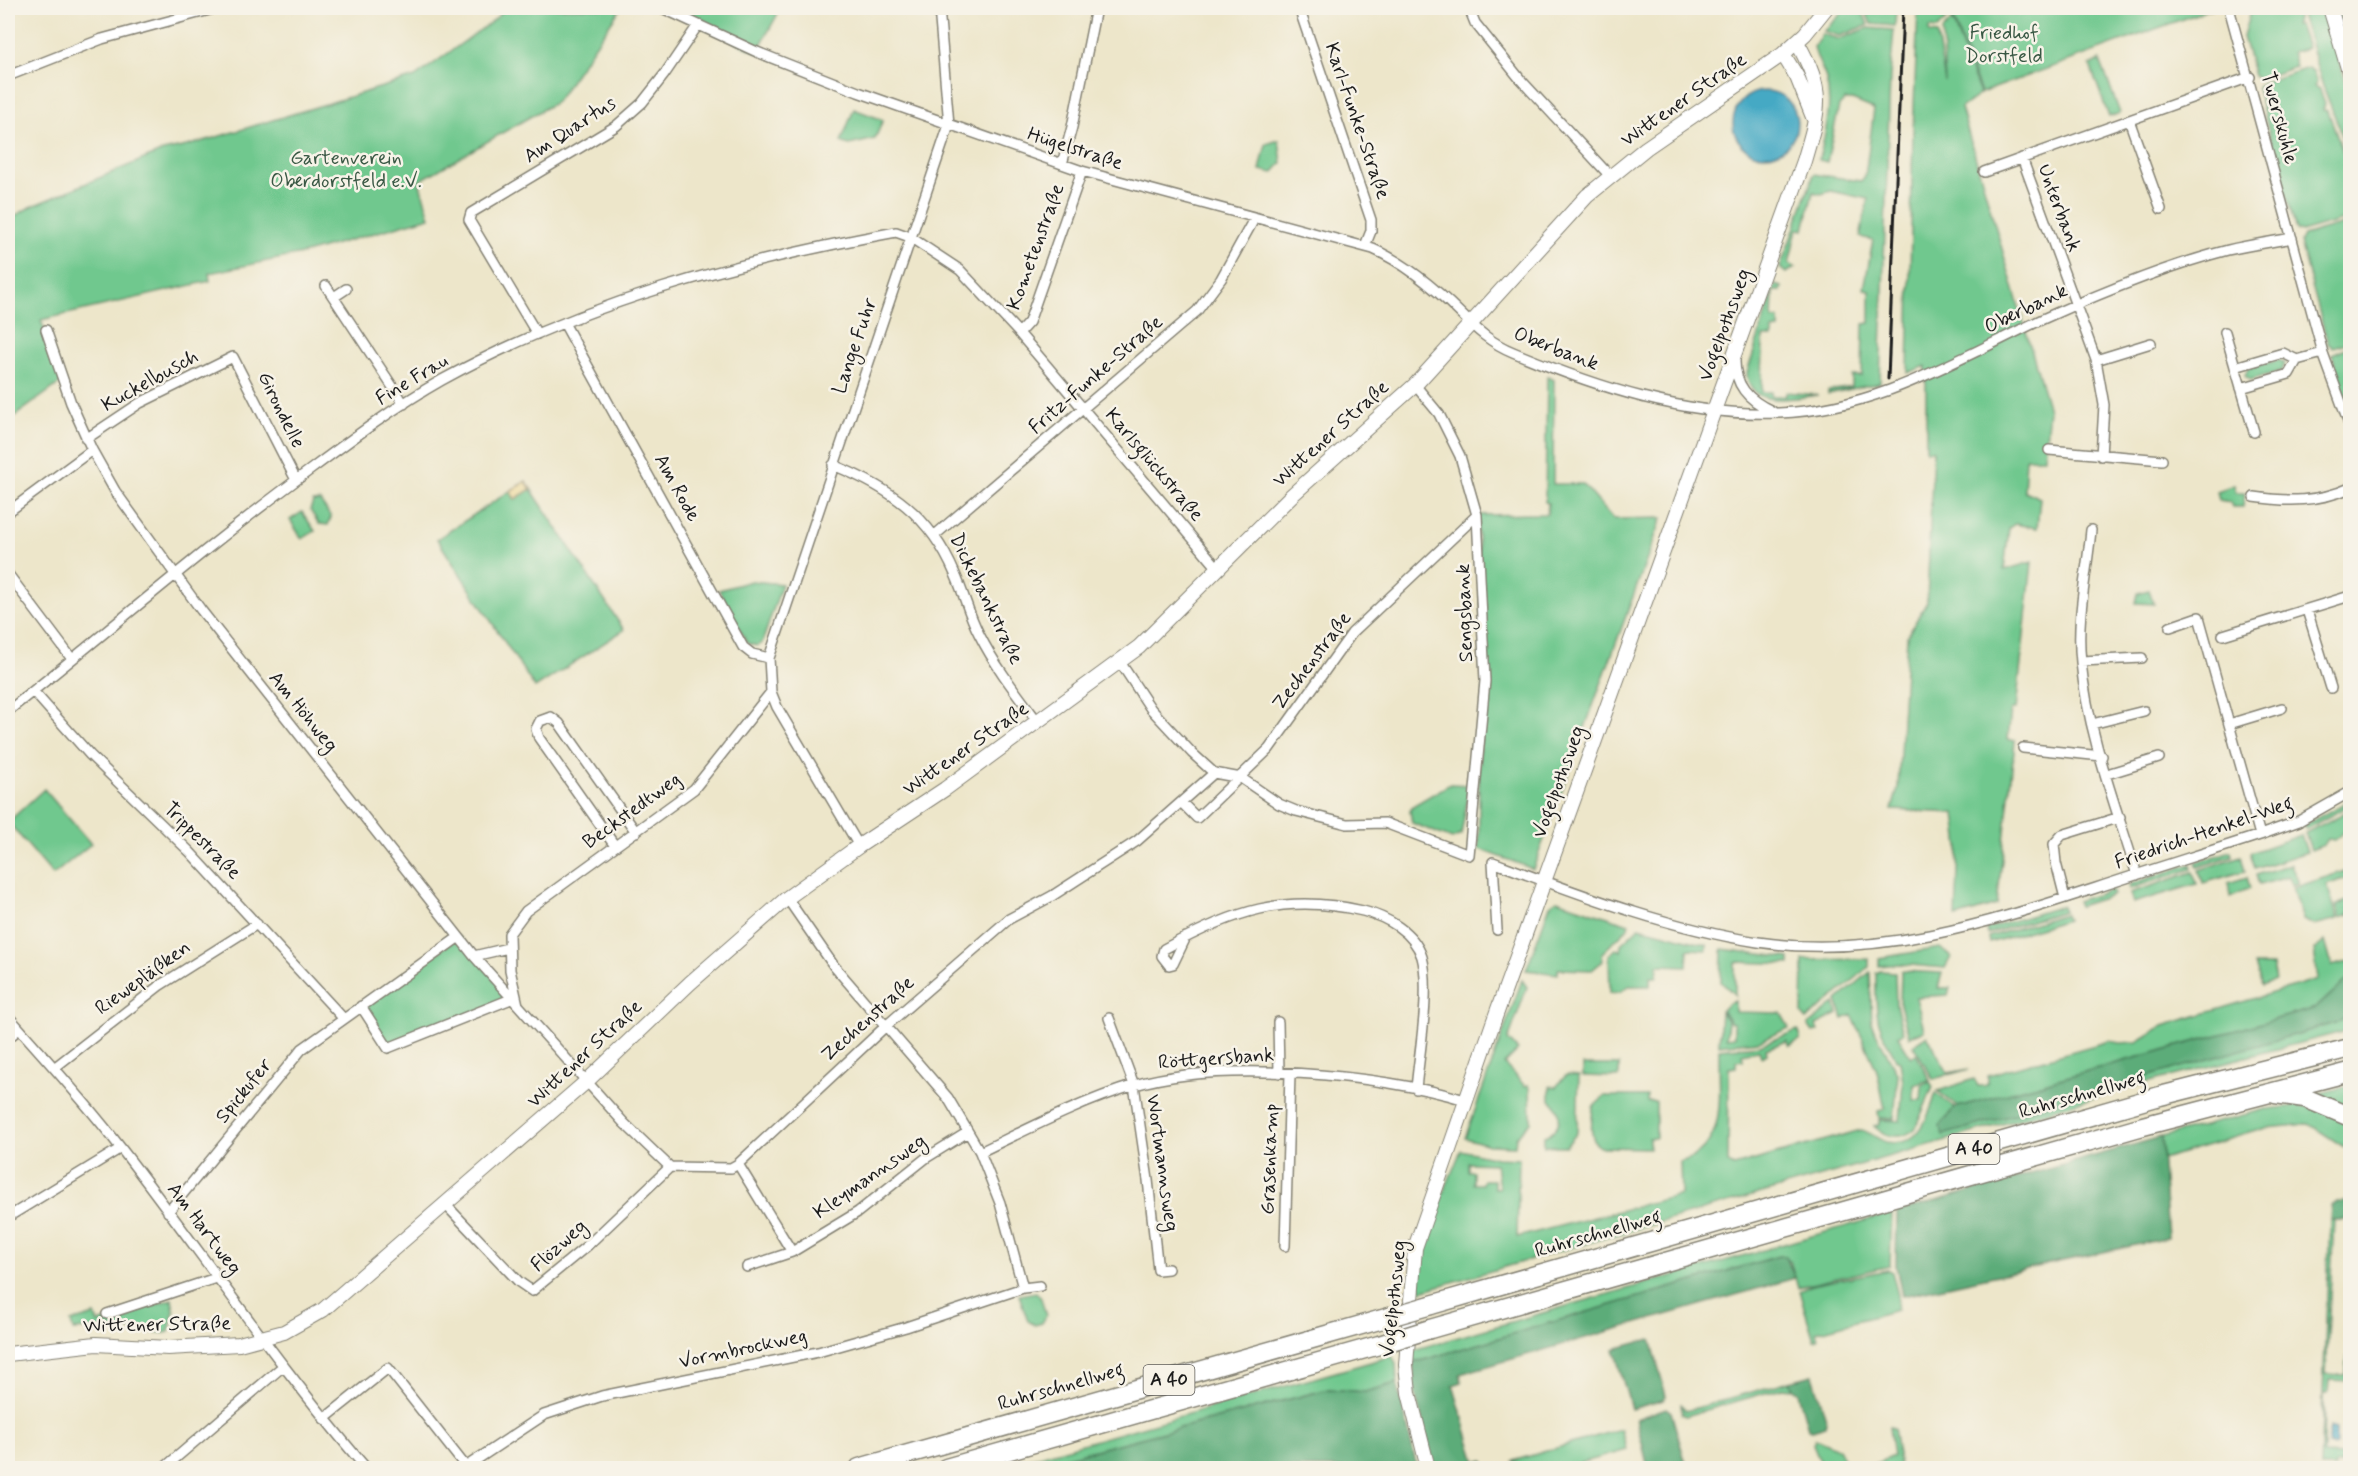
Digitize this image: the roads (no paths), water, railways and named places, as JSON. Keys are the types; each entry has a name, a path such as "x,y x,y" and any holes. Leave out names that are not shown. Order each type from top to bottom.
{"highway":[{"name":"Ruhrschnellweg","path":"859,1468 2160,1096 2350,1048"},
{"name":"A 40","path":"946,1468 2247,1097 2350,1072"},
{"path":"2247,1097 2270,1094 2296,1096 2350,1117"}],"main road":[{"name":"Wittener Straße","path":"8,1354 96,1344 196,1348 262,1339 284,1332 323,1310 587,1081 690,982 787,898 858,846 945,789 1120,662 1158,631 1217,567 1415,385 1587,196 1646,148 1783,54 1797,42 1826,8"},
{"path":"2330,8 2350,75"},
{"name":"Vogelpothsweg","path":"1428,1468 1409,1393 1406,1365 1415,1248 1453,1142 1465,1100 1803,164 1818,105 1813,70 1797,42"},
{"path":"1783,54 1797,77 1814,119"},
{"name":"Wittener Straße","path":"8,1364 41,1350"}],"street":[{"path":"8,76 102,39 217,8"},
{"name":"Hügelstraße","path":"662,8 757,52 949,125 1082,171 1254,219 1365,246 1407,268 1462,315 1470,325"},
{"name":"Lange Fuhr","path":"771,692 769,658 832,465 949,125 939,8"},
{"name":"Kometenstraße","path":"1062,164 1072,127 1096,8"},
{"name":"Karl-Funke-Straße","path":"1299,8 1371,220 1371,231 1365,246"},
{"path":"1468,8 1475,23 1520,79 1610,176"},
{"name":"Twerskuhle","path":"2229,8 2250,77 2292,238"},
{"name":"Am Quartus","path":"537,334 469,220 471,213 615,126 642,103 698,25"},
{"name":"Unterbank","path":"1984,171 2250,77"},
{"path":"2129,120 2161,209"},
{"name":"Unterbank","path":"2022,158 2096,360 2104,405 2101,456"},
{"name":"Kometenstraße","path":"1019,333 1029,322 1082,171"},
{"name":"Fritz-Funke-Straße","path":"935,535 1197,311 1221,279 1254,219"},
{"name":"Fine Frau","path":"8,711 296,480 404,404 469,366 537,334 627,298 731,266 896,232 910,237"},
{"name":"Karlsglückstraße","path":"910,237 960,270 1019,333 1217,567"},
{"path":"2292,238 2324,353 2350,427"},
{"name":"Oberbank","path":"1470,325 1504,349 1604,387 1649,400 1714,411 1777,413 1836,406 1892,390 1950,366 2076,304 2228,250 2292,238"},
{"path":"326,286 404,404"},
{"path":"334,297 346,289"},
{"name":"Am Rode","path":"564,323 743,647 752,654 769,658"},
{"name":"Am Höhweg","path":"46,330 86,439 115,490 175,575 474,956 587,1081"},
{"path":"2225,332 2254,432"},
{"path":"2096,360 2151,343"},
{"path":"1736,352 1736,375 1743,390 1761,406 1777,413"},
{"path":"2235,367 2283,353 2297,360 2324,353"},
{"name":"Kuckelbusch","path":"86,439 140,403 233,357"},
{"name":"Girondelle","path":"233,357 296,480"},
{"path":"2241,388 2289,374 2297,360"},
{"name":"Sengsbank","path":"1241,778 1279,804 1296,811 1347,824 1385,823 1469,855 1485,681 1477,515 1460,456 1438,414 1415,385"},
{"path":"8,512 92,450"},
{"path":"2049,450 2162,460"},
{"name":"Dickebankstraße","path":"832,465 888,491 935,535 955,574 978,632 1008,681 1038,722"},
{"path":"2254,497 2299,501 2321,498 2350,488"},
{"name":"Zechenstraße","path":"1182,803 1197,818 1241,778 1269,749 1352,633 1477,515"},
{"path":"2091,530 2080,627 2081,661 2092,724 2137,875"},
{"path":"8,574 72,659"},
{"path":"2223,635 2350,596"},
{"path":"2307,610 2331,688"},
{"path":"2170,627 2199,618 2260,835"},
{"path":"2081,661 2142,658"},
{"path":"1120,662 1151,709 1192,753 1214,773 1241,778"},
{"name":"Trippestraße","path":"33,692 90,755 190,852 343,1018"},
{"path":"771,692 787,727 858,846"},
{"name":"Beckstedtweg","path":"508,948 509,934 526,911 694,789 771,692"},
{"path":"2229,724 2282,708"},
{"path":"2092,724 2144,711"},
{"path":"615,846 539,738 536,729 540,721 551,717 559,723 636,832"},
{"path":"2023,748 2102,756"},
{"path":"2107,774 2158,758"},
{"name":"Zechenstraße","path":"738,1164 887,1025 1009,919 1097,869 1137,841 1214,773"},
{"name":"Friedrich-Henkel-Weg","path":"1497,930 1493,862 1630,911 1758,942 1796,945 1875,945 1903,941 1966,928 2260,835 2299,821 2350,792"},
{"path":"2066,898 2056,863 2054,844 2062,835 2120,817"},
{"path":"787,898 834,966 948,1098 980,1152 1000,1203 1023,1288"},
{"path":"1186,937 1211,923 1282,904 1339,906 1373,914 1394,923 1408,936 1421,956 1425,978 1416,1089"},
{"name":"Riewepläßken","path":"54,1068 159,986 257,924"},
{"name":"Spickufer","path":"168,1212 302,1049 459,937"},
{"path":"474,956 508,948 518,1007"},
{"path":"361,1006 388,1048 512,999"},
{"name":"Am Hartweg","path":"8,1016 121,1148 219,1277 282,1367 366,1468"},
{"name":"Wortmannsweg","path":"1110,1018 1134,1085 1158,1270 1168,1269"},
{"path":"1278,1022 1279,1073"},
{"path":"8,1038 19,1029"},
{"name":"Röttgersbank","path":"980,1152 1134,1085 1189,1076 1279,1073 1416,1089 1465,1100"},
{"name":"Grasenkamp","path":"1285,1246 1290,1074"},
{"path":"587,1081 624,1123 670,1167 731,1168 738,1164 792,1252"},
{"name":"Kleymannsweg","path":"747,1267 792,1252 858,1212 926,1158 968,1132"},
{"path":"8,1217 121,1148"},
{"name":"Flözweg","path":"446,1205 519,1282 532,1291 588,1245 670,1167"},
{"path":"107,1314 219,1277"},
{"name":"Vormbrockweg","path":"465,1468 544,1415 571,1405 602,1396 818,1352 906,1327 1023,1288 1040,1286"},
{"path":"164,1468 282,1367"},
{"path":"324,1419 388,1368 465,1468"}],"water":[{"path":"1765,91 1777,93 1788,100 1795,111 1797,123 1795,135 1788,146 1777,153 1765,155 1753,153 1742,146 1735,135 1733,123 1735,111 1742,100 1753,93"},
{"path":"2330,1428 2336,1430 2336,1445 2333,1447 2327,1445"}],"railway":[{"path":"1888,379 1903,8"}],"park label":[{"name":"Friedhof Dorstfeld","path":"2004,44"},
{"name":"Gartenverein Oberdorstfeld e.V.","path":"346,170"}]}
